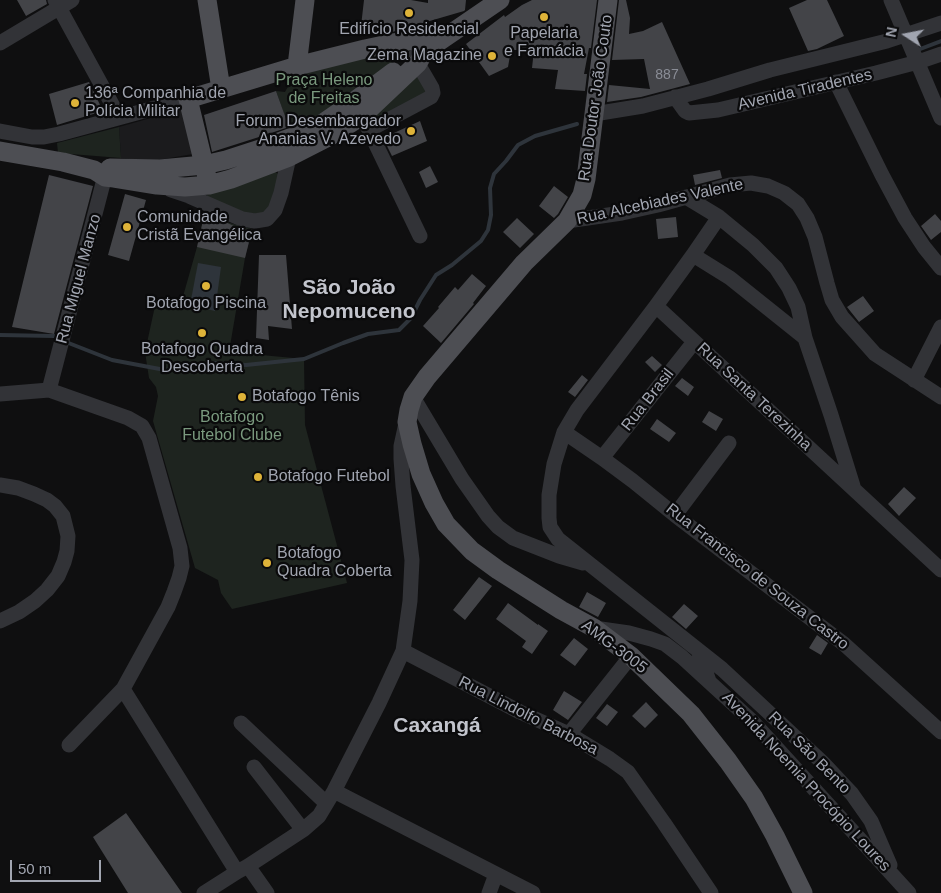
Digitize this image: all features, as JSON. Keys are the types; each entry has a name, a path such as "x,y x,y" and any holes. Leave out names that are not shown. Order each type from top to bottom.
{"main road":[{"path":"207,0 221,89"},
{"path":"297,66 305,0"},
{"path":"0,151 63,162 158,185 185,187 209,185 231,179 289,157 332,135 362,116 418,58 500,0"},
{"name":"Rua Doutor João Couto","path":"414,397 427,377 524,263 567,221 582,195 586,180 608,0"},
{"path":"209,185 188,99 297,66 374,47 447,36"},
{"path":"102,172 204,165 254,151 298,135 323,123 362,116"},
{"name":"AMG-3005","path":"414,397 407,422 412,444 421,474 434,504 446,524 472,551 498,570 561,610 594,628 631,656 691,714 754,798 803,893"}],"street":[{"path":"890,0 941,118"},
{"path":"0,43 63,3 119,117"},
{"path":"594,114 643,106 708,89 770,70 887,41 941,23"},
{"name":"Avenida Tiradentes","path":"675,97 685,111 689,113 718,110 876,74 941,54"},
{"path":"418,58 432,88 433,93 431,97 362,116 420,236"},
{"path":"836,82 905,218 924,247 941,268"},
{"path":"0,131 32,137 59,134 188,99"},
{"path":"158,185 242,219 255,221 267,219 275,210 289,157"},
{"name":"Rua Miguel Manzo","path":"49,390 102,172"},
{"name":"Rua Alcebiades Valente","path":"567,221 622,213 730,185 751,183 768,186 784,193 798,204 808,218 832,300 842,317 875,354 941,397"},
{"path":"686,197 719,216 753,244 776,268 789,288 798,306 805,338 853,488"},
{"path":"564,432 576,410 694,255 719,216"},
{"path":"694,255 730,278 805,338"},
{"name":"Rua Santa Terezinha","path":"656,306 941,570"},
{"path":"914,380 941,327"},
{"name":"Rua Brasil","path":"602,458 694,342"},
{"path":"0,394 49,390 128,418 142,426 149,438 178,537 182,566 168,606 123,689 69,745"},
{"path":"414,397 462,478 488,516 498,527 513,538 551,553 590,565"},
{"path":"204,893 303,830 319,816 379,703 403,651 410,601 412,560 401,459 401,446 407,422"},
{"name":"Rua Francisco de Souza Castro","path":"564,432 602,458 844,644 941,732"},
{"name":"Rua São Bento","path":"564,432 554,464 550,495 550,527 558,539 722,669 822,762 852,794 871,821 894,876"},
{"path":"675,515 729,443"},
{"path":"0,485 18,488 34,494 56,506 63,516 68,536 64,562 58,576 47,590 19,612 0,621"},
{"name":"Avenida Noemia Procópio Loures","path":"594,628 629,633 651,639 665,644 682,657 753,722 909,893"},
{"path":"698,650 709,681"},
{"name":"Rua Lindolfo Barbosa","path":"403,651 520,712 569,734 628,772 711,893"},
{"path":"569,734 631,656"},
{"path":"123,689 243,869 267,893"},
{"path":"241,723 330,797 533,893"},
{"path":"254,767 303,830"},
{"path":"489,893 496,874"}],"shaded area":[{"path":"186,108 193,154 152,161 121,158 119,127"},
{"name":"Botafogo Piscina","path":"198,263 221,267 215,311 190,305"}],"green space":[{"name":"Praça Heleno de Freitas","path":"398,50 393,61 371,87 332,115 289,128 276,91 285,92 297,75"},
{"path":"415,67 431,93 369,126 367,114"},
{"path":"119,127 121,158 58,153 57,143"},
{"path":"267,167 280,175 281,185 265,214 246,213 206,198 207,195"},
{"name":"Botafogo Futebol Clube","path":"204,216 252,229 245,258 229,352 304,359 305,425 347,583 232,609 221,593 218,580 195,568 153,421 158,396 156,387 149,378 145,352 155,306 180,307"}],"building":[{"path":"17,0 46,0 47,4 26,16"},
{"path":"364,0 411,0 428,3 428,0 466,0 464,11 392,32 392,30 361,26"},
{"path":"532,0 597,0 591,48 589,48 584,74 587,74 585,91 555,89 558,70 532,68 534,50 511,50 508,67 489,76 466,44 504,15 505,17"},
{"path":"619,0 626,0 630,18 629,34 643,31 662,22 690,84 641,97 607,102 609,85 650,89 644,59 612,60"},
{"path":"807,0 827,0 844,36 817,49 808,51 789,8"},
{"name":"136ª Companhia de Polícia Militar","path":"89,82 103,111 57,125 49,94"},
{"path":"276,91 289,127 212,152 204,115"},
{"name":"Forum Desembargador Ananias V. Azevedo","path":"420,121 427,141 392,156 383,138"},
{"path":"430,166 438,182 426,188 419,172"},
{"path":"720,170 722,178 695,185 693,175"},
{"path":"49,175 93,186 54,334 12,327"},
{"path":"554,186 568,197 554,218 539,206"},
{"name":"Comunidade Cristã Evangélica","path":"125,194 146,200 129,261 108,255"},
{"path":"935,214 941,221 941,232 931,240 921,226"},
{"path":"204,216 223,221 238,228 252,230 245,258 197,247"},
{"path":"676,217 678,237 658,239 656,219"},
{"path":"517,218 534,234 520,248 503,232"},
{"path":"259,255 286,255 292,329 268,326 269,340 256,338"},
{"path":"472,274 486,286 474,304 441,343 423,326 455,287 458,290"},
{"path":"863,296 874,311 859,322 847,307"},
{"path":"652,356 662,365 655,372 645,362"},
{"path":"582,375 588,380 575,397 568,392"},
{"path":"682,378 694,387 688,396 675,386"},
{"path":"709,411 723,419 716,431 702,422"},
{"path":"657,419 676,433 669,442 650,429"},
{"path":"904,487 916,498 899,516 888,504"},
{"path":"479,577 492,586 465,620 453,610"},
{"path":"587,592 606,603 598,617 579,607"},
{"path":"508,603 548,631 532,654 522,647 526,641 496,619"},
{"path":"684,604 698,616 686,629 672,617"},
{"path":"817,635 828,643 821,655 809,648"},
{"path":"574,638 588,649 575,666 560,655"},
{"path":"564,691 582,702 568,720 553,710"},
{"path":"646,702 658,715 645,728 632,716"},
{"path":"607,704 618,712 607,726 596,718"},
{"path":"126,813 182,893 128,893 93,837"}],"waterway":[{"path":"915,51 941,41"},
{"path":"66,342 112,360 165,370 213,363 246,365 304,359 368,334 399,330 411,318 436,275 452,265 481,241 488,230 491,215 490,188 494,174 518,145 535,136 577,124"},
{"path":"0,335 54,336 60,339"}],"place":[{"name":"Edifício Residencial","path":"409,13"},
{"name":"Papelaria e Farmácia","path":"544,17"},
{"name":"Zema Magazine","path":"492,56"},
{"name":"136ª Companhia de Polícia Militar","path":"75,103"},
{"name":"Forum Desembargador Ananias V. Azevedo","path":"411,131"},
{"name":"Comunidade Cristã Evangélica","path":"127,227"},
{"name":"Botafogo Piscina","path":"206,286"},
{"name":"Botafogo Quadra Descoberta","path":"202,333"},
{"name":"Botafogo Tênis","path":"242,397"},
{"name":"Botafogo Futebol","path":"258,477"},
{"name":"Botafogo Quadra Coberta","path":"267,563"}],"district":[{"name":"São João Nepomuceno","path":"349,300"},
{"name":"Caxangá","path":"437,726"}]}
